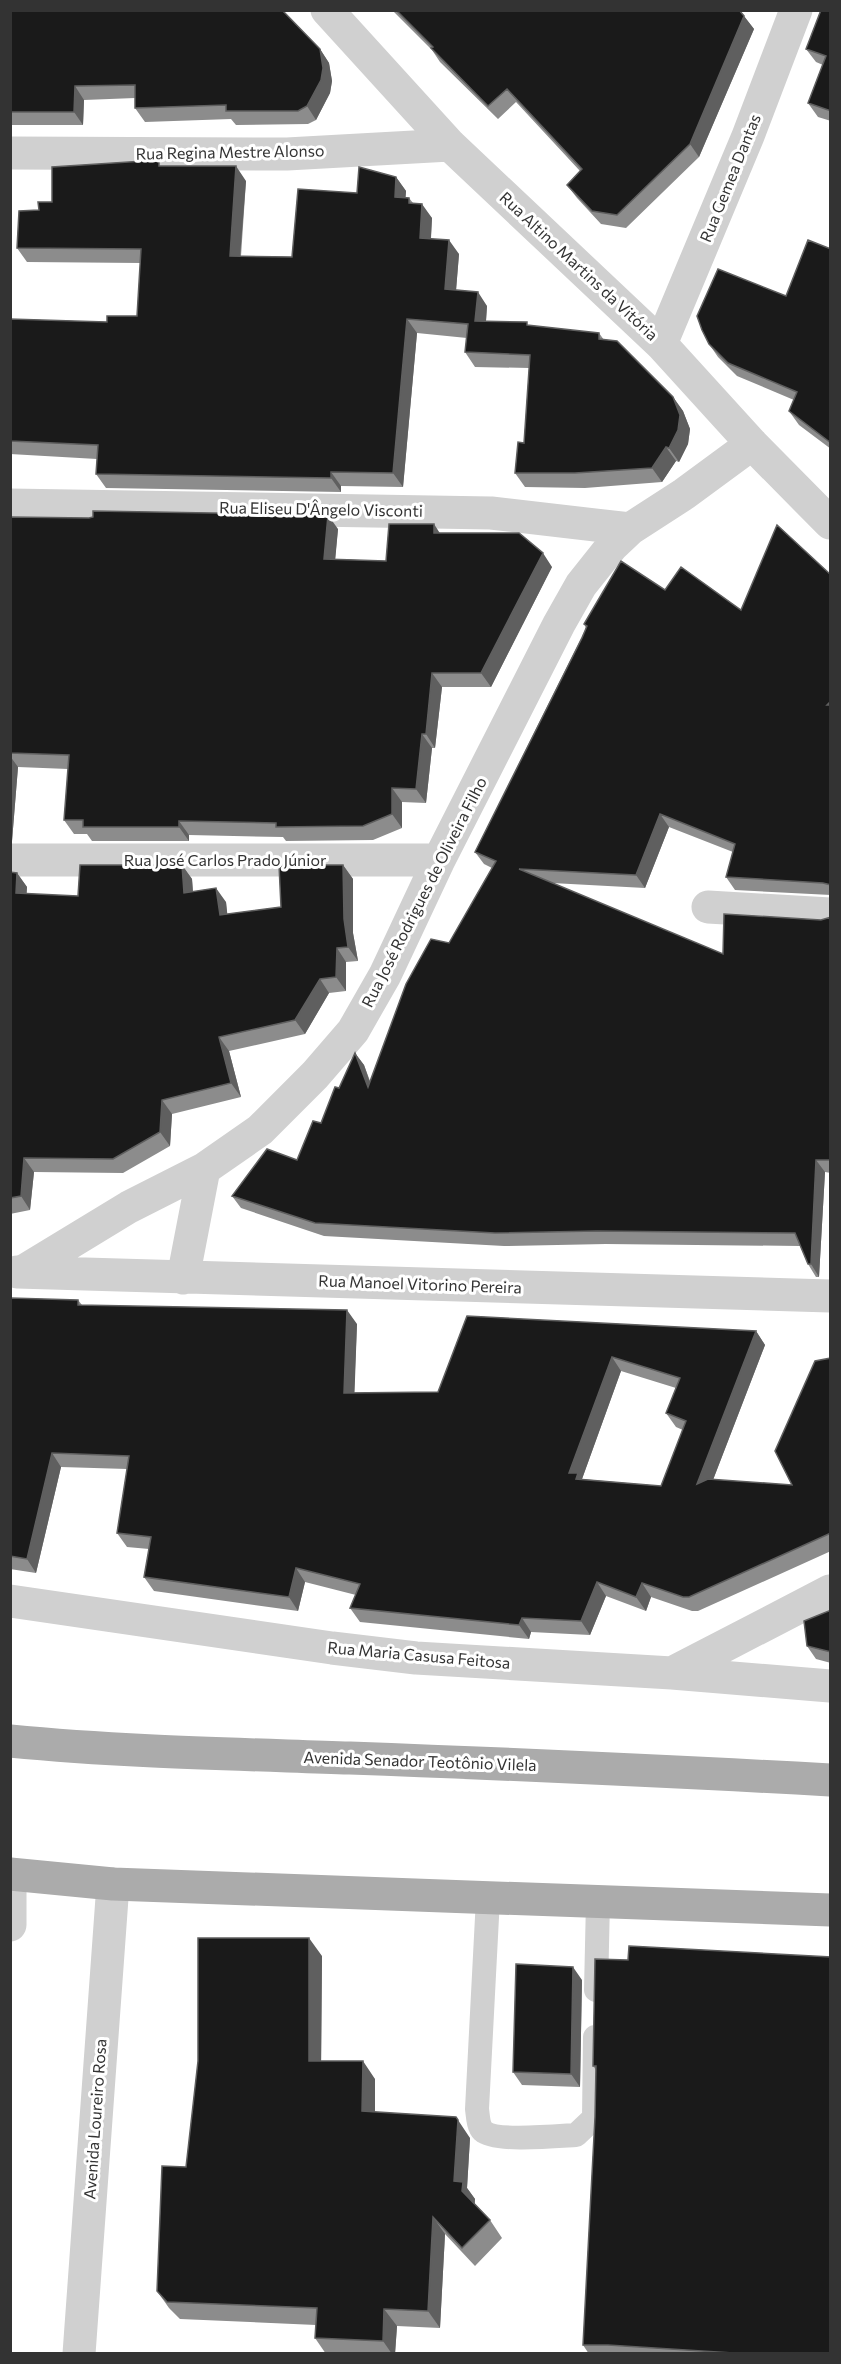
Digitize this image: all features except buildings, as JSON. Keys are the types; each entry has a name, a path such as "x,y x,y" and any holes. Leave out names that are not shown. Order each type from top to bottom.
{"main road":[{"name":"Avenida Senador Teotônio Vilela","path":"10,1741 227,1755 624,1768 831,1780"},
{"path":"10,1874 113,1884 831,1910"}],"street":[{"name":"Rua Altino Martins da Vitória","path":"327,10 450,145 662,344 752,444 831,523"},
{"name":"Rua Gemea Dantas","path":"662,344 748,135 796,10"},
{"name":"Rua Regina Mestre Alonso","path":"10,153 287,153 450,145"},
{"name":"Rua José Rodrigues de Oliveira Filho","path":"16,1272 111,1217 204,1169 260,1130 315,1075 353,1031 385,975 439,860 581,585 612,546 630,529 684,494 752,444"},
{"name":"Rua Eliseu D'Ângelo Visconti","path":"10,505 469,512 630,529"},
{"name":"Rua José Carlos Prado Júnior","path":"10,860 439,860"},
{"path":"708,907 831,914"},
{"path":"183,1278 204,1169"},
{"name":"Rua Manoel Vitorino Pereira","path":"16,1272 831,1296"},
{"path":"672,1673 831,1591"},
{"name":"Rua Maria Casusa Feitosa","path":"10,1600 332,1648 416,1658 672,1673 831,1686"},
{"name":"Avenida Loureiro Rosa","path":"79,2354 113,1884"},
{"path":"10,1888 10,1925"}],"lane":[{"path":"488,1898 477,2109 479,2124 483,2131 495,2138 576,2135 594,2118 598,1901"}]}
